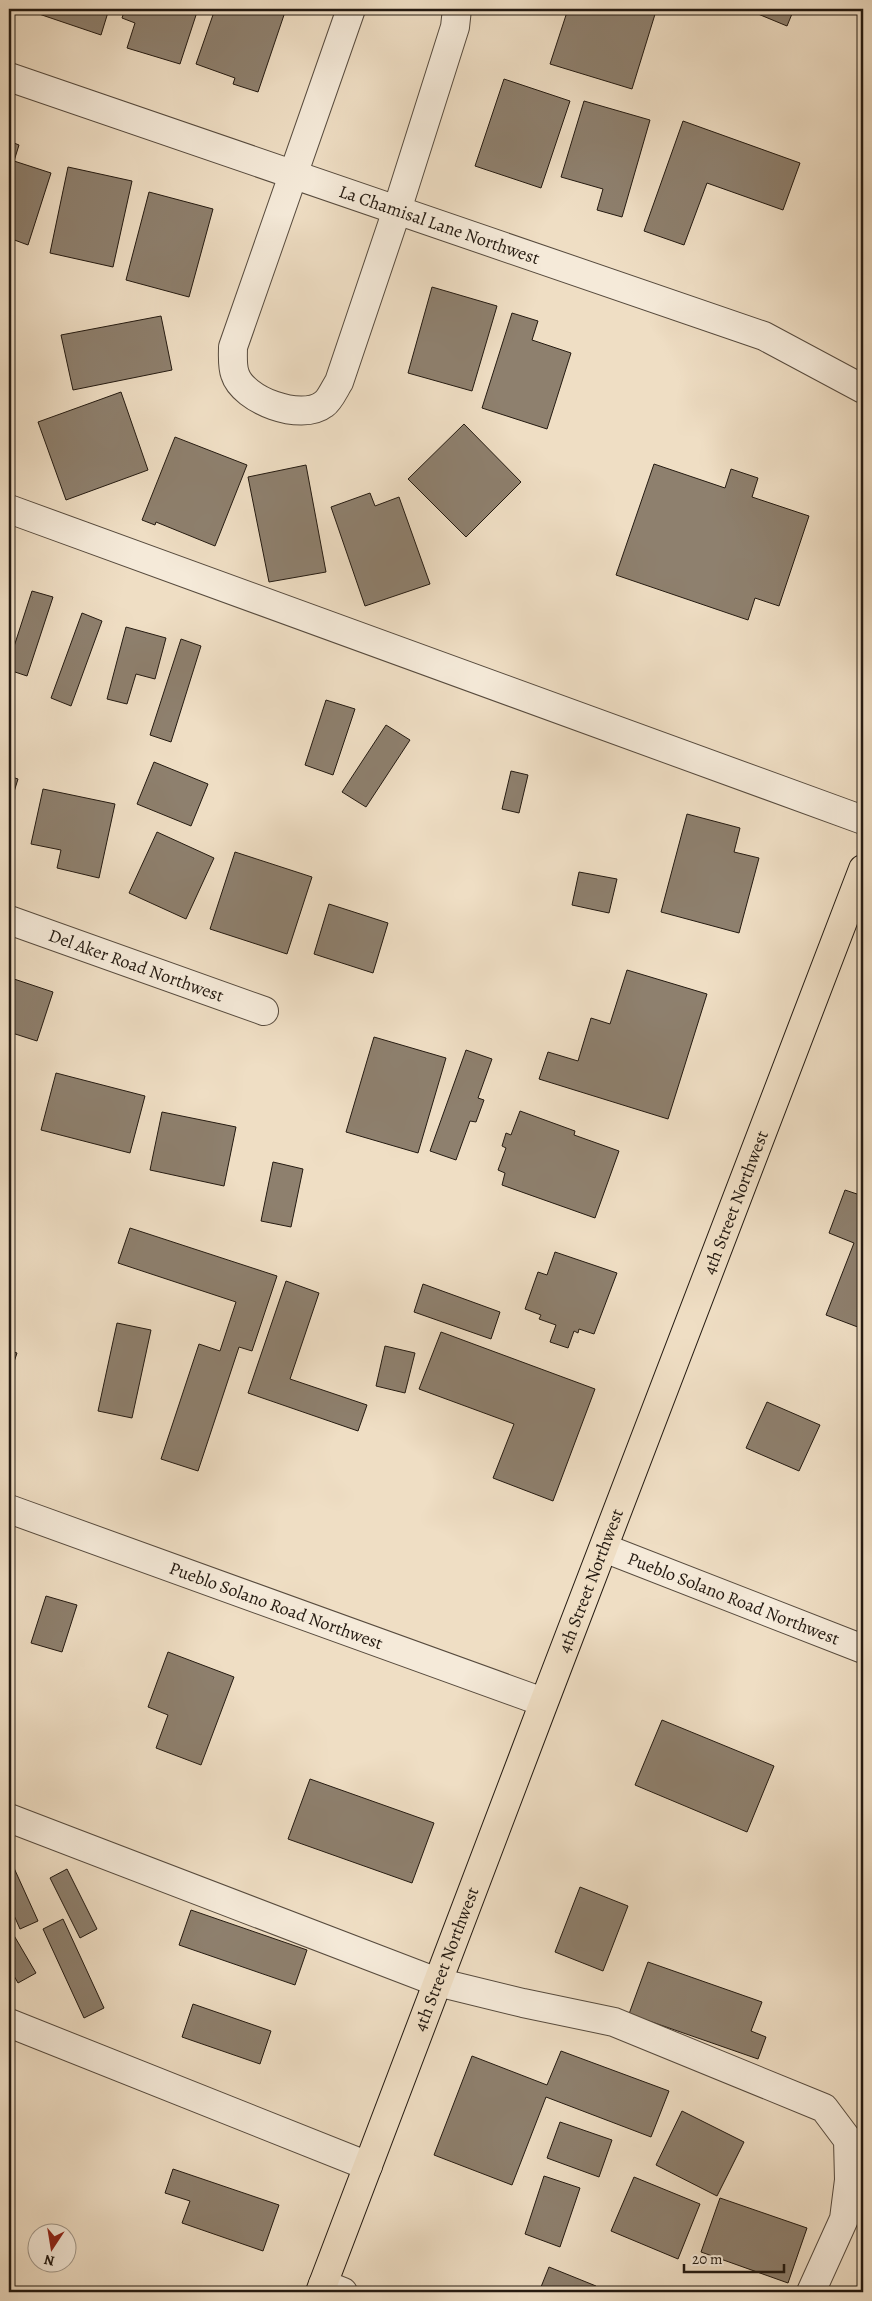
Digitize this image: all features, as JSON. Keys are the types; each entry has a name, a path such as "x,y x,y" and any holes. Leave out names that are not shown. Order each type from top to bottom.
{"main road":[{"name":"4th Street Northwest","path":"329,2290 368,2166 543,1702 604,1548 863,869"}],"street":[{"path":"351,9 233,347 235,374 247,391 266,404 289,410 305,411 324,404 339,382 397,210 455,27 457,9"},
{"name":"La Chamisal Lane Northwest","path":"9,77 764,336 863,389"},
{"path":"9,509 863,820"},
{"name":"Del Aker Road Northwest","path":"9,920 264,1011"},
{"name":"Pueblo Solano Road Northwest","path":"9,1510 543,1702"},
{"name":"Pueblo Solano Road Northwest","path":"604,1548 863,1649"},
{"path":"9,1818 438,1982 523,2003 614,2022 824,2108 848,2140 849,2180 844,2219 811,2292"},
{"path":"9,2023 368,2166"}],"building":[{"path":"37,9 109,9 101,35 36,13"},
{"path":"125,9 198,9 180,64 127,48 135,23 122,18"},
{"path":"215,9 286,9 258,92 233,84 235,78 196,64"},
{"path":"568,9 648,9 656,11 632,89 550,64"},
{"path":"746,9 794,9 787,26"},
{"path":"504,79 570,101 541,188 475,166"},
{"path":"584,101 650,120 622,217 597,210 603,189 561,177"},
{"path":"683,121 800,163 783,210 707,183 684,245 644,231"},
{"path":"9,141 19,145 14,161 51,173 28,245 9,238"},
{"path":"68,167 132,181 113,267 50,253"},
{"path":"149,192 213,209 189,297 126,280"},
{"path":"432,287 497,306 472,391 408,373"},
{"path":"512,313 538,321 532,340 571,353 547,429 482,408"},
{"path":"161,316 172,370 73,390 61,335"},
{"path":"121,392 148,470 66,500 38,422"},
{"path":"464,424 521,482 466,537 408,479"},
{"path":"175,437 247,465 215,546 156,522 155,525 142,520"},
{"path":"654,464 725,488 731,469 758,478 752,497 809,516 779,606 755,598 748,620 616,575"},
{"path":"306,465 326,572 269,582 248,477"},
{"path":"370,493 375,506 399,497 430,584 365,606 331,507"},
{"path":"32,591 53,597 27,676 9,670 9,662"},
{"path":"82,613 102,621 71,706 51,698"},
{"path":"126,627 166,638 155,679 136,674 127,704 107,699"},
{"path":"181,639 201,646 171,742 150,735"},
{"path":"326,700 355,709 333,775 305,765"},
{"path":"386,725 410,740 366,807 342,792"},
{"path":"154,762 208,784 191,826 137,804"},
{"path":"511,771 528,775 519,813 502,809"},
{"path":"9,776 18,779 9,808"},
{"path":"43,789 115,804 99,878 57,868 61,850 31,844"},
{"path":"687,814 740,828 734,852 759,858 739,933 661,912"},
{"path":"157,832 214,858 186,919 129,893"},
{"path":"235,852 312,877 287,954 210,929"},
{"path":"579,872 617,879 609,913 572,905"},
{"path":"329,904 388,923 373,973 314,954"},
{"path":"627,970 707,994 668,1119 539,1079 548,1052 578,1061 591,1018 610,1024"},
{"path":"14,979 53,992 37,1041 9,1032 9,997"},
{"path":"374,1037 446,1058 418,1153 346,1132"},
{"path":"466,1050 492,1059 478,1098 484,1100 476,1122 470,1121 456,1160 430,1151"},
{"path":"56,1073 145,1096 130,1153 41,1130"},
{"path":"520,1111 575,1131 574,1135 619,1151 595,1218 502,1185 505,1173 498,1170 506,1148 502,1146 506,1133 511,1135"},
{"path":"162,1112 236,1127 224,1186 150,1170"},
{"path":"273,1162 303,1169 291,1227 261,1221"},
{"path":"845,1190 863,1196 863,1329 826,1315 854,1243 829,1233"},
{"path":"130,1228 277,1276 252,1351 239,1347 198,1471 161,1459 199,1344 220,1351 236,1302 118,1263"},
{"path":"555,1252 617,1273 594,1334 579,1329 578,1333 574,1331 568,1348 550,1342 556,1325 539,1319 541,1315 525,1309 538,1272 547,1275"},
{"path":"286,1281 319,1293 290,1379 367,1405 358,1431 248,1393"},
{"path":"423,1284 500,1312 491,1339 414,1312"},
{"path":"117,1323 151,1330 132,1418 98,1411"},
{"path":"441,1332 595,1389 553,1501 493,1478 514,1424 419,1389"},
{"path":"385,1346 415,1353 405,1393 376,1386"},
{"path":"9,1350 17,1353 9,1377"},
{"path":"767,1402 820,1425 799,1471 746,1448"},
{"path":"46,1596 77,1605 62,1652 31,1643"},
{"path":"168,1652 234,1677 201,1765 156,1748 168,1715 148,1707"},
{"path":"662,1720 774,1766 747,1832 635,1785"},
{"path":"310,1779 434,1823 412,1883 288,1839"},
{"path":"9,1857 38,1921 20,1929 9,1904"},
{"path":"67,1869 97,1929 80,1938 50,1878"},
{"path":"580,1887 628,1906 603,1971 555,1952"},
{"path":"191,1910 307,1950 295,1985 179,1945"},
{"path":"63,1919 104,2008 84,2018 43,1929"},
{"path":"9,1927 36,1973 18,1983 9,1967"},
{"path":"648,1962 762,2002 751,2031 766,2037 758,2059 629,2014"},
{"path":"193,2004 271,2031 260,2064 182,2037"},
{"path":"561,2051 669,2091 651,2137 546,2097 512,2185 434,2155 472,2056 547,2085"},
{"path":"682,2111 744,2142 717,2196 656,2165"},
{"path":"560,2122 612,2140 599,2177 547,2158"},
{"path":"173,2169 279,2205 263,2251 182,2223 190,2201 165,2193"},
{"path":"544,2176 580,2188 560,2247 525,2234"},
{"path":"634,2177 700,2204 678,2259 611,2231"},
{"path":"720,2198 807,2228 788,2283 701,2252"},
{"path":"549,2267 596,2286 593,2292 539,2292"},
{"path":"863,2288 863,2292 848,2291"}]}
